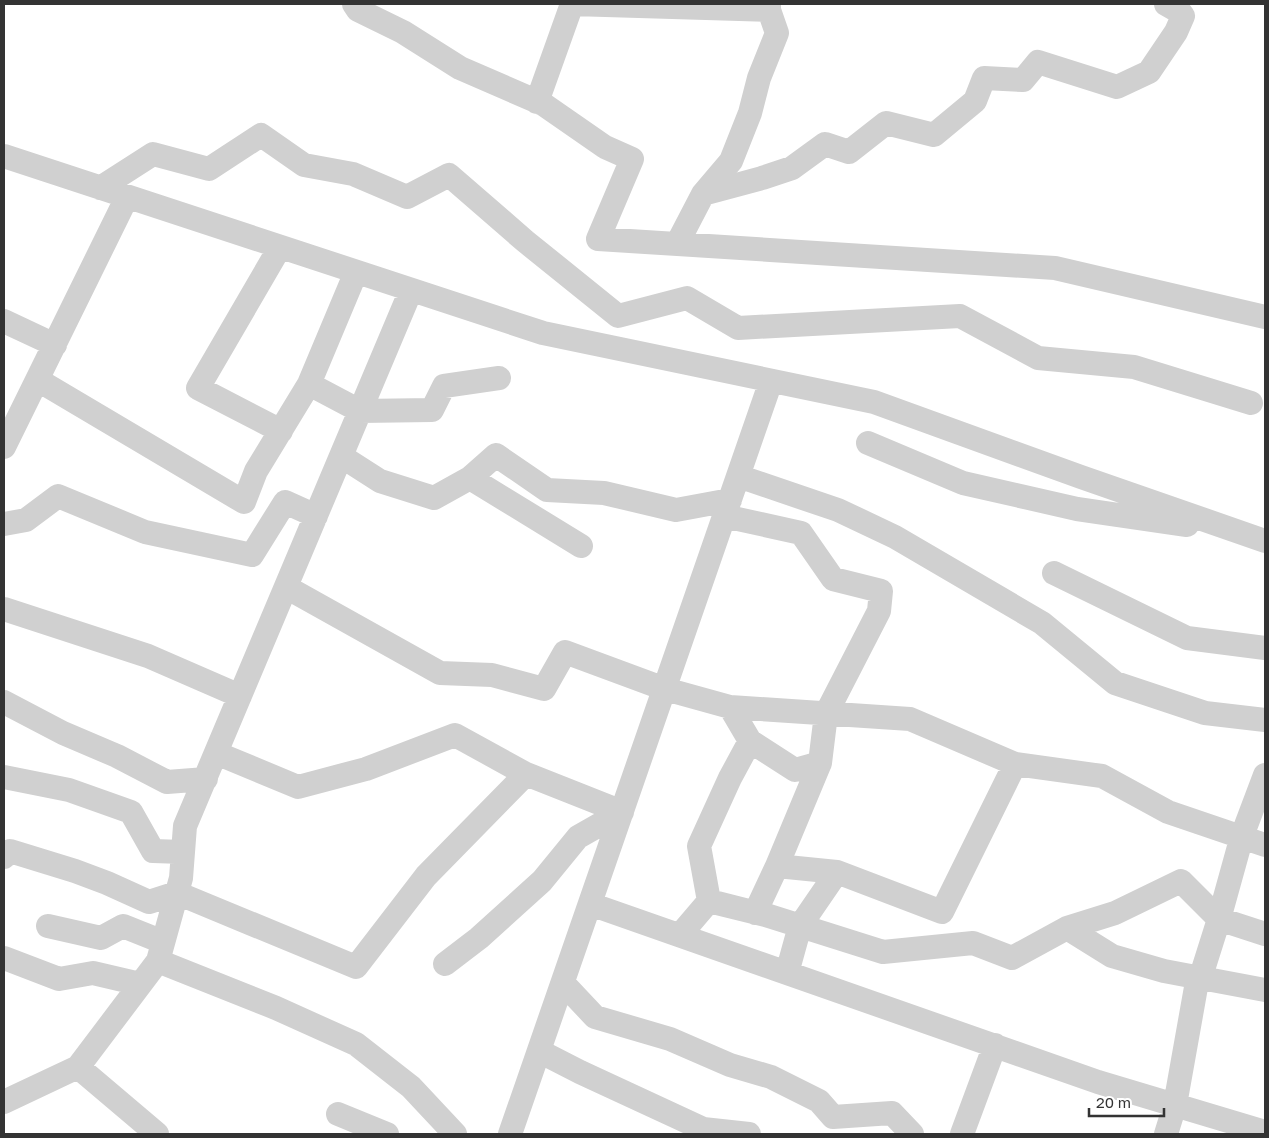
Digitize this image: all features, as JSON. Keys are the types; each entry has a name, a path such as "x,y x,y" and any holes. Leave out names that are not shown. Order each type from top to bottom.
{"street":[{"path":"354,4 358,10 403,32 460,68 538,102 605,147 632,159 598,239 1055,268 1265,317"},
{"path":"538,102 572,4 770,7 777,33 759,78 750,113 731,161 703,194 678,244"},
{"path":"703,194 792,168 825,144 849,152 886,123 934,135 975,101 984,78 1023,80 1038,62 1118,87 1149,72 1176,32 1183,16 1180,12 1166,4"},
{"path":"100,188 153,154 209,169 262,135 304,165 353,174 407,196 449,176 524,241 618,316 687,298 738,328 960,316 1038,358 1134,367 1251,402"},
{"path":"4,156 543,333 874,402 1265,541"},
{"path":"4,447 127,197"},
{"path":"280,247 198,388 281,431"},
{"path":"38,380 244,502 256,471 309,384 356,272"},
{"path":"4,1102 78,1067 140,984 160,951 181,878 185,826 411,290"},
{"path":"4,321 55,345"},
{"path":"309,384 360,411 432,410 444,386 499,378"},
{"path":"510,1134 771,381"},
{"path":"868,443 963,483 1077,509 1241,532"},
{"path":"341,456 380,480 434,498 470,478 496,455 547,490 604,492 676,510 727,508 801,532 833,579 881,591 879,611 826,714 820,763 755,913"},
{"path":"738,476 838,510 895,537 1042,623 1114,683 1205,713 1265,720"},
{"path":"470,478 581,546"},
{"path":"4,524 26,520 58,496 145,532 252,555 286,502 316,516"},
{"path":"1054,573 1187,638 1265,648"},
{"path":"286,587 440,673 492,675 544,689 565,652 665,689 730,707 910,719 1015,764 1102,776 1168,812 1265,844"},
{"path":"4,608 148,656 240,696"},
{"path":"4,702 64,733 117,756 166,782 206,779"},
{"path":"730,707 750,741 795,770 820,763"},
{"path":"216,753 298,787 366,769 455,735 526,774 622,812"},
{"path":"709,901 699,846 730,778 750,741"},
{"path":"777,866 837,872 942,912 1015,764"},
{"path":"4,857 10,851 75,871 149,902 177,893 356,967 426,876 526,774"},
{"path":"1166,1134 1176,1105 1198,976 1201,976 1220,919 1242,836 1265,776"},
{"path":"4,777 69,790 131,812 153,851 183,852"},
{"path":"445,964 479,938 542,881 578,837 622,812"},
{"path":"787,973 800,926 837,872"},
{"path":"709,901 800,926 883,952 973,943 1012,958 1066,928 1114,913 1181,880 1220,919 1265,934"},
{"path":"680,935 709,901"},
{"path":"590,904 1098,1082 1265,1132"},
{"path":"48,926 101,938 123,926 160,951 276,1008 356,1044 411,1086 455,1134"},
{"path":"1066,928 1112,956 1164,970 1265,990"},
{"path":"4,958 59,979 93,974 140,984"},
{"path":"563,982 595,1017 670,1039 730,1065 771,1077 819,1101 833,1117 892,1112 912,1134"},
{"path":"962,1134 995,1045"},
{"path":"539,1052 703,1129 749,1134"},
{"path":"78,1067 157,1134"},
{"path":"338,1114 387,1134"}]}
